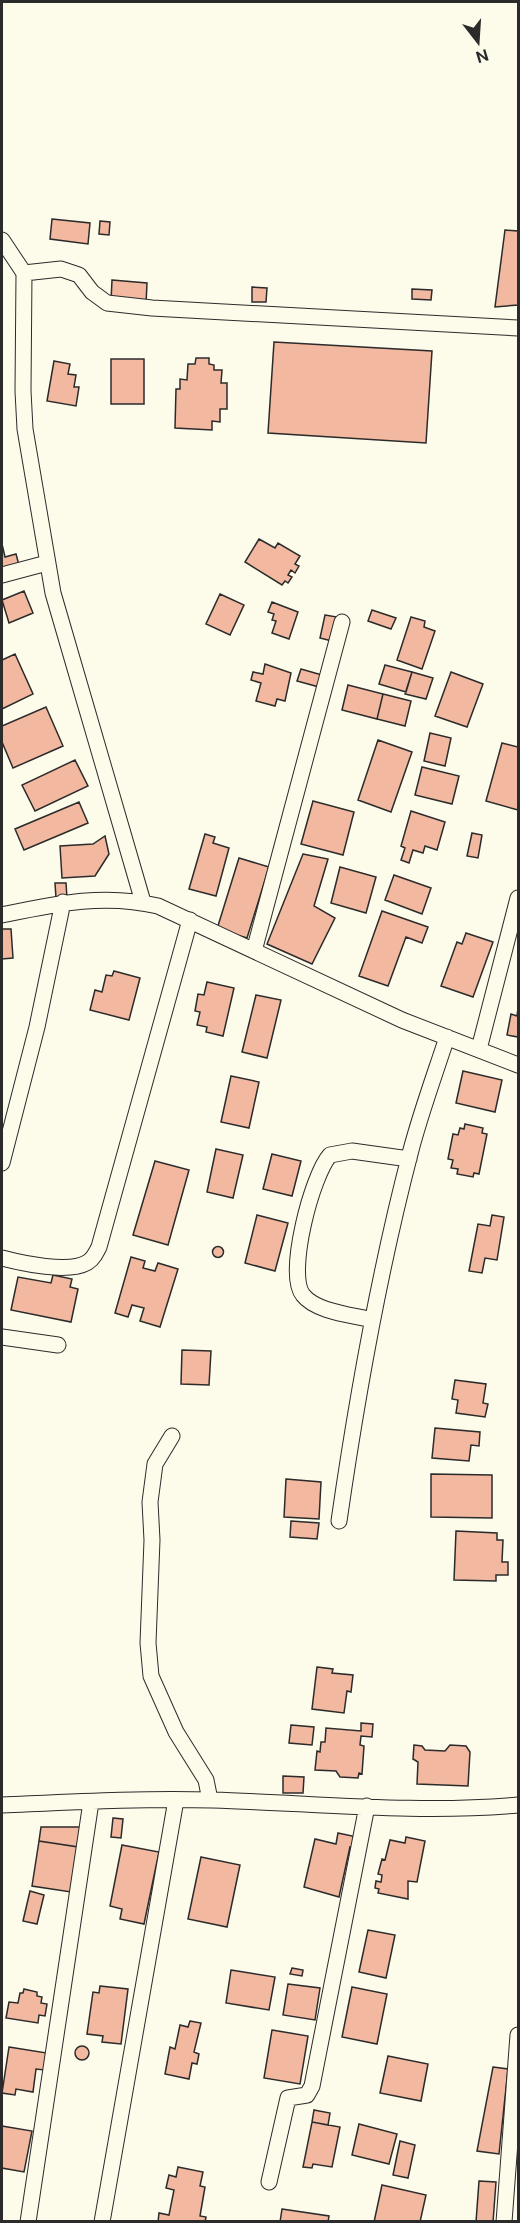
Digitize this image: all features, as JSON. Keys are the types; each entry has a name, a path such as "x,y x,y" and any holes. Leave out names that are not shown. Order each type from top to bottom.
{"street":[{"path":"2,240 24,273 25,429 47,563 64,639 85,712 113,792 143,902"},
{"path":"24,273 61,269 79,275 92,292 107,303 152,308 519,328"},
{"path":"2,575 47,563"},
{"path":"254,951 342,622"},
{"path":"2,915 63,902 96,898 143,902 190,920 402,1020 519,1065"},
{"path":"479,1048 519,898"},
{"path":"2,1163 38,1027 63,902"},
{"path":"2,1258 60,1267 78,1266 88,1262 99,1247 180,949 190,920"},
{"path":"339,1521 355,1408 372,1320 408,1159 447,1037"},
{"path":"372,1320 322,1307 304,1298 299,1288 297,1275 299,1249 310,1203 330,1155 337,1151 352,1151 408,1159"},
{"path":"2,1336 58,1345"},
{"path":"171,1436 155,1464 150,1502 152,1540 148,1643 151,1676 176,1732 206,1780 210,1800"},
{"path":"102,2222 176,1800"},
{"path":"2,1805 210,1800 481,1808 519,1805"},
{"path":"28,2222 91,1802"},
{"path":"269,2182 288,2098 307,2094 312,2086 367,1806"},
{"path":"504,2222 519,2035"}],"building":[{"path":"52,219 90,223 88,244 50,239"},
{"path":"100,221 110,222 109,235 99,234"},
{"path":"505,230 518,231 518,305 495,307"},
{"path":"112,280 147,283 146,304 111,301"},
{"path":"252,287 267,288 266,302 252,302"},
{"path":"412,289 432,290 431,300 412,299"},
{"path":"274,342 432,351 426,443 268,433"},
{"path":"196,358 209,358 209,364 214,365 214,370 222,370 221,383 227,383 227,409 220,409 220,422 212,421 212,430 175,428 176,389 180,389 180,379 187,380 188,364 195,364"},
{"path":"111,359 144,359 144,404 111,404"},
{"path":"54,361 70,364 68,374 76,375 74,387 79,387 76,406 47,401"},
{"path":"259,539 275,548 278,543 300,556 295,564 299,566 295,573 291,570 288,575 292,577 288,583 285,581 282,585 245,562"},
{"path":"2,544 5,557 16,554 19,565 2,570"},
{"path":"24,591 33,613 9,623 2,600"},
{"path":"220,594 244,605 230,635 206,624"},
{"path":"272,602 298,612 289,639 272,633 276,621 272,620 274,614 268,612"},
{"path":"372,610 396,618 391,629 368,621"},
{"path":"325,615 337,617 332,641 320,638"},
{"path":"411,617 425,621 424,627 435,631 422,669 397,660"},
{"path":"15,654 33,694 2,709 2,660"},
{"path":"265,664 291,673 285,701 277,699 275,706 256,701 261,683 251,680 253,672 263,674"},
{"path":"385,665 412,672 406,692 379,684"},
{"path":"301,669 322,675 319,687 297,681"},
{"path":"412,672 433,678 426,699 405,694"},
{"path":"451,672 483,684 467,727 435,716"},
{"path":"348,685 383,694 377,719 342,710"},
{"path":"383,694 411,701 405,726 377,719"},
{"path":"46,707 63,746 13,768 2,742 2,726"},
{"path":"430,733 451,738 445,766 424,761"},
{"path":"378,740 412,752 391,812 358,800"},
{"path":"502,743 518,747 518,810 486,801"},
{"path":"75,760 88,786 35,811 22,785"},
{"path":"422,767 459,776 452,804 415,795"},
{"path":"313,801 354,812 343,855 301,844"},
{"path":"79,802 88,823 24,850 15,829"},
{"path":"411,811 445,822 437,850 425,846 423,853 413,850 409,863 401,860 405,848 401,846"},
{"path":"472,833 482,835 478,858 467,856"},
{"path":"205,834 215,837 213,843 229,848 216,896 189,889"},
{"path":"105,836 109,854 95,876 62,878 60,846 93,844"},
{"path":"303,854 328,859 314,906 335,918 312,964 267,944"},
{"path":"239,858 269,867 247,938 217,929"},
{"path":"340,867 376,877 366,913 331,903"},
{"path":"394,875 431,888 422,914 385,900"},
{"path":"55,883 66,883 67,898 56,898"},
{"path":"382,911 428,927 422,943 406,937 388,986 359,976"},
{"path":"2,929 11,929 13,958 2,959"},
{"path":"466,933 493,942 473,997 441,986 457,942 462,944"},
{"path":"114,971 140,978 129,1020 90,1010 95,990 102,992 106,975 112,976"},
{"path":"207,982 234,988 223,1036 206,1032 207,1027 197,1025 200,1012 195,1011 198,994 204,995"},
{"path":"256,995 281,1000 267,1058 242,1052"},
{"path":"518,1008 518,1037 507,1035 511,1014 517,1016"},
{"path":"463,1071 502,1080 495,1112 456,1103"},
{"path":"231,1076 259,1082 249,1128 221,1122"},
{"path":"465,1124 483,1128 482,1133 487,1134 479,1174 474,1173 473,1177 457,1174 458,1169 451,1168 453,1160 448,1159 453,1134 458,1135 460,1128 464,1129"},
{"path":"216,1149 243,1155 233,1198 207,1192"},
{"path":"272,1154 301,1161 292,1196 263,1189"},
{"path":"155,1161 189,1170 168,1245 133,1235"},
{"path":"257,1215 288,1223 275,1271 245,1263"},
{"path":"492,1215 504,1217 497,1260 485,1258 482,1273 469,1271 478,1224 490,1226"},
{"path":"218,1247 222,1248 222,1256 218,1257 214,1256 213,1252 214,1248"},
{"path":"131,1257 145,1261 143,1268 155,1271 158,1263 178,1269 160,1327 140,1321 144,1308 132,1305 128,1317 115,1313"},
{"path":"53,1275 72,1279 70,1287 78,1289 71,1322 11,1310 18,1277 51,1283"},
{"path":"182,1350 211,1351 209,1385 181,1384"},
{"path":"455,1380 486,1384 483,1403 488,1404 485,1417 456,1413 458,1400 452,1399"},
{"path":"435,1428 480,1432 479,1446 471,1445 469,1461 432,1458"},
{"path":"431,1474 492,1475 492,1518 431,1517"},
{"path":"286,1479 321,1482 319,1519 284,1517"},
{"path":"291,1521 319,1523 317,1539 290,1537"},
{"path":"456,1531 497,1533 497,1540 503,1540 502,1562 508,1562 508,1575 496,1575 496,1581 454,1580"},
{"path":"317,1667 333,1669 332,1673 353,1675 351,1692 347,1691 344,1713 312,1709"},
{"path":"361,1723 373,1724 372,1737 361,1736 360,1745 364,1746 362,1774 359,1773 358,1778 340,1777 336,1771 315,1770 317,1751 320,1752 321,1742 325,1742 326,1728 361,1731"},
{"path":"291,1725 314,1727 312,1745 289,1743"},
{"path":"414,1745 422,1746 425,1750 445,1751 450,1745 466,1746 470,1752 468,1786 417,1784 418,1762 413,1759"},
{"path":"283,1776 304,1777 303,1793 283,1793"},
{"path":"113,1818 123,1819 121,1838 111,1837"},
{"path":"41,1827 80,1827 78,1847 39,1841"},
{"path":"338,1833 357,1837 355,1848 350,1847 339,1897 304,1887 315,1839 336,1844"},
{"path":"406,1837 425,1841 417,1882 408,1881 408,1899 378,1893 379,1889 375,1888 376,1881 381,1882 382,1875 378,1874 382,1859 385,1860 390,1840 405,1843"},
{"path":"39,1841 78,1847 71,1892 32,1886"},
{"path":"122,1845 159,1852 144,1924 120,1919 122,1909 110,1906"},
{"path":"201,1857 240,1865 227,1927 188,1919"},
{"path":"30,1891 44,1895 37,1924 23,1921"},
{"path":"368,1930 395,1935 386,1978 359,1972"},
{"path":"292,1968 303,1970 302,1976 290,1974"},
{"path":"231,1970 275,1977 269,2010 226,2003"},
{"path":"288,1984 320,1988 315,2020 283,2015"},
{"path":"100,1986 128,1989 121,2044 102,2042 103,2036 87,2034 93,1992 99,1993"},
{"path":"352,1987 387,1994 377,2044 342,2037"},
{"path":"24,1989 37,1992 37,1996 42,1997 41,2003 47,2004 45,2016 39,2015 38,2023 6,2018 9,2002 18,2003 20,1993 23,1993"},
{"path":"190,2021 201,2023 194,2052 199,2054 197,2064 192,2063 189,2079 165,2074 170,2047 175,2049 180,2025 188,2027"},
{"path":"272,2030 308,2036 300,2084 264,2078"},
{"path":"79,2046 85,2046 89,2053 85,2060 79,2060 75,2056 75,2050"},
{"path":"9,2047 47,2053 44,2070 36,2069 33,2092 16,2089 15,2095 2,2093"},
{"path":"388,2056 428,2064 421,2101 380,2093"},
{"path":"493,2067 508,2069 499,2154 477,2151"},
{"path":"314,2110 330,2113 328,2125 312,2122"},
{"path":"312,2122 340,2127 332,2167 313,2164 312,2168 303,2167"},
{"path":"359,2124 397,2134 389,2164 352,2155"},
{"path":"2,2126 32,2131 24,2172 2,2168"},
{"path":"400,2141 415,2145 408,2178 393,2175"},
{"path":"178,2167 203,2172 200,2186 205,2187 200,2216 206,2217 205,2222 158,2222 159,2213 169,2215 174,2190 166,2188 169,2175 176,2177"},
{"path":"479,2181 496,2182 493,2222 476,2222"},
{"path":"382,2185 426,2195 420,2222 374,2222"},
{"path":"282,2209 329,2216 328,2222 280,2222"}]}
